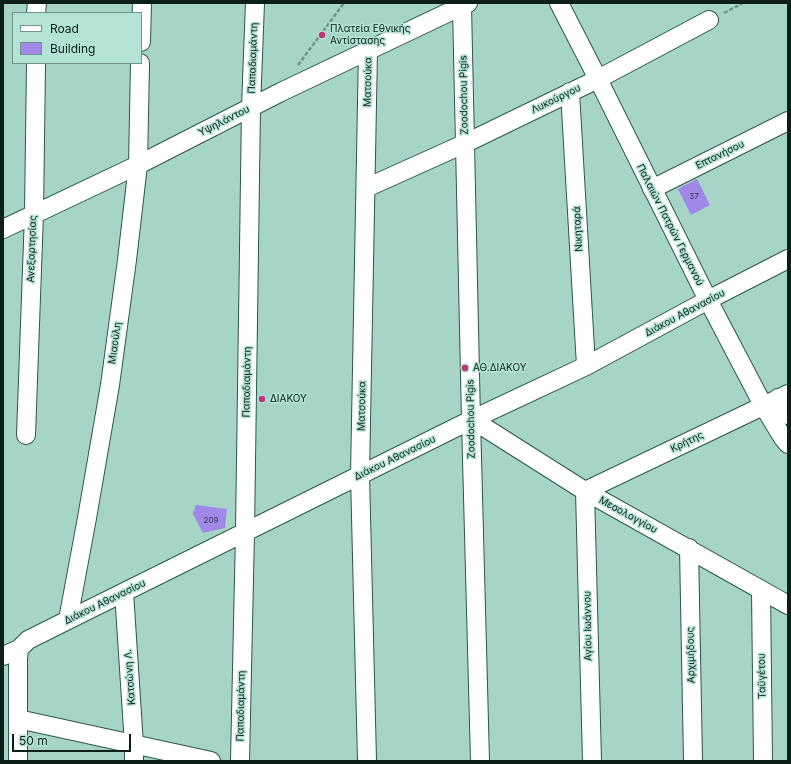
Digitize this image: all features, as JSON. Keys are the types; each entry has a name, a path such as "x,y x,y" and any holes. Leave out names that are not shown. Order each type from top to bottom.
{"street":[{"name":"Παπαδιαμάντη","path":"240,761 251,107 255,3"},
{"name":"Παλαιών Πατρών Γερμανού","path":"559,3 708,300 781,397 788,415"},
{"name":"Υψηλάντου","path":"3,228 138,165 251,107 465,4"},
{"name":"Zoodochou Pigis","path":"465,4 471,420 480,761"},
{"name":"Λυκούργου","path":"366,188 466,143 598,79 709,20"},
{"name":"Ματσούκα","path":"367,761 360,475 368,50"},
{"name":"Ανεξαρτησίας","path":"26,435 34,214 36,64"},
{"name":"Μιαούλη","path":"68,620 110,385 134,208 138,165 140,64"},
{"name":"Νικηταρά","path":"570,92 586,366"},
{"name":"Επτανήσου","path":"652,188 788,121"},
{"name":"Διάκου Αθανασίου","path":"11,653 28,640 124,592 471,420 586,366 708,300 788,259"},
{"name":"Παλαιών Πατρών Γερμανού","path":"781,397 783,438 788,444"},
{"name":"Κρήτης","path":"585,491 781,397"},
{"name":"Μεσολογγίου","path":"471,420 585,491 689,548 761,591 788,605"},
{"name":"Αγίου Ιωάννου","path":"585,491 592,761"},
{"name":"Αρχιμήδους","path":"689,548 693,761"},
{"name":"Ταϋγέτου","path":"761,591 763,761"},
{"name":"Κατσώνη Λ.","path":"124,592 134,753"},
{"path":"11,653 18,659 18,761"},
{"path":"18,719 134,753 211,761"}],"path":[{"path":"294,70 344,3"},
{"path":"709,20 743,3"}],"building":[{"path":"697,179 710,205 691,215 678,189"},
{"path":"196,505 227,509 225,528 203,533 193,514"}],"place":[{"name":"Πλατεία Εθνικής Αντίστασης","path":"322,35"},
{"name":"ΑΘ.ΔΙΑΚΟΥ","path":"465,368"},
{"name":"ΔΙΑΚΟΥ","path":"262,399"}]}
